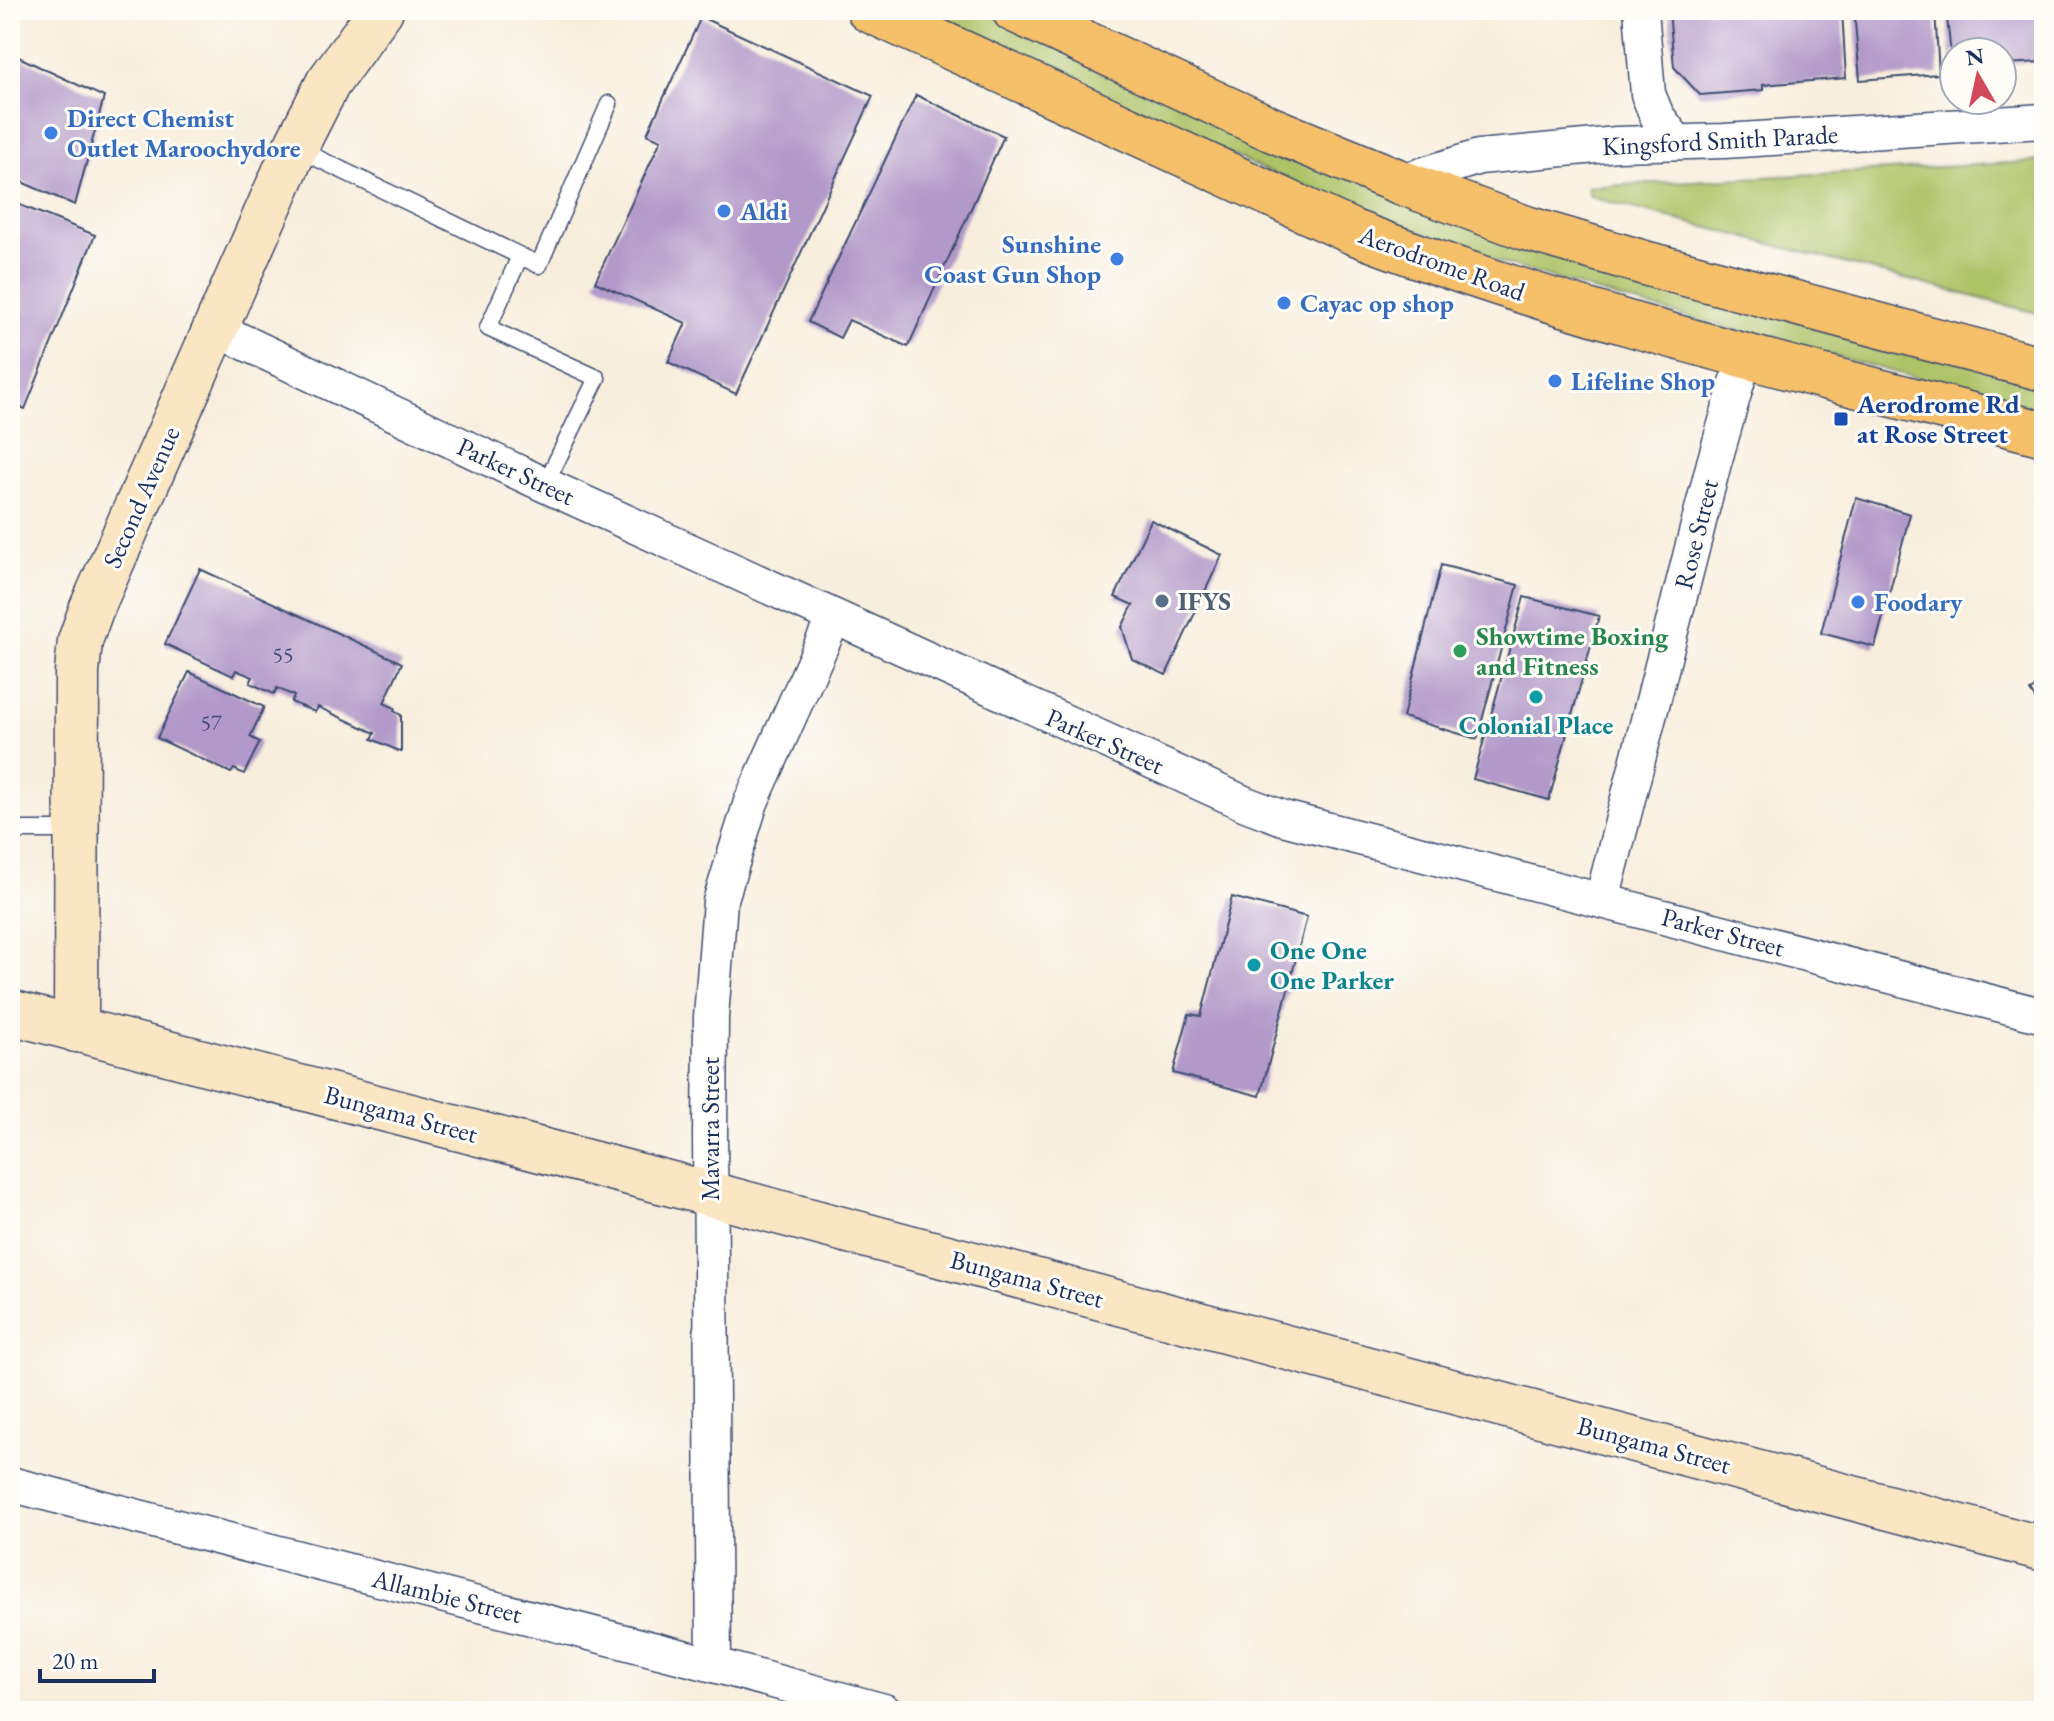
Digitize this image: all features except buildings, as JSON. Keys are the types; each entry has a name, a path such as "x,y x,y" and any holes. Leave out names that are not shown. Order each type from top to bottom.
{"main road":[{"name":"Aerodrome Road","path":"869,10 1353,232 1496,285 2044,434"},
{"path":"1014,10 1271,129 1400,182 1526,228 1648,264 2044,369"}],"street":[{"name":"Second Avenue","path":"76,1030 77,673 80,641 295,148 328,83 381,10"},
{"path":"1641,10 1648,94 1657,116 1677,142"},
{"name":"Kingsford Smith Parade","path":"1400,182 1479,157 1617,144 2044,121"},
{"name":"Parker Street","path":"216,329 545,485 1246,804 1283,818 2044,1016"},
{"name":"Rose Street","path":"1602,900 1714,463 1745,355"},
{"name":"Mavarra Street","path":"714,1665 711,1017 720,902 751,802 834,617"},
{"name":"Bungama Street","path":"10,1012 710,1194 2044,1549"},
{"name":"Allambie Street","path":"10,1484 884,1711"}],"lane":[{"path":"295,148 539,265 609,104"},
{"path":"520,256 488,328 597,378 545,485"},
{"path":"10,830 77,830"}],"green space":[{"path":"925,10 983,10 1314,162 2044,383 2044,412 1624,300 1492,260 1260,168"},
{"path":"2044,161 2044,315 1590,197 1587,187"}],"place":[{"name":"Direct Chemist Outlet Maroochydore","path":"51,133"},
{"name":"Aldi","path":"724,211"},
{"name":"Sunshine Coast Gun Shop","path":"1117,259"},
{"name":"Cayac op shop","path":"1284,303"},
{"name":"Lifeline Shop","path":"1555,381"},
{"name":"Aerodrome Rd at Rose Street","path":"1841,419"},
{"name":"IFYS","path":"1162,601"},
{"name":"Foodary","path":"1858,602"},
{"name":"Showtime Boxing and Fitness","path":"1460,651"},
{"name":"Colonial Place","path":"1536,697"},
{"name":"One One One Parker","path":"1254,965"}]}
